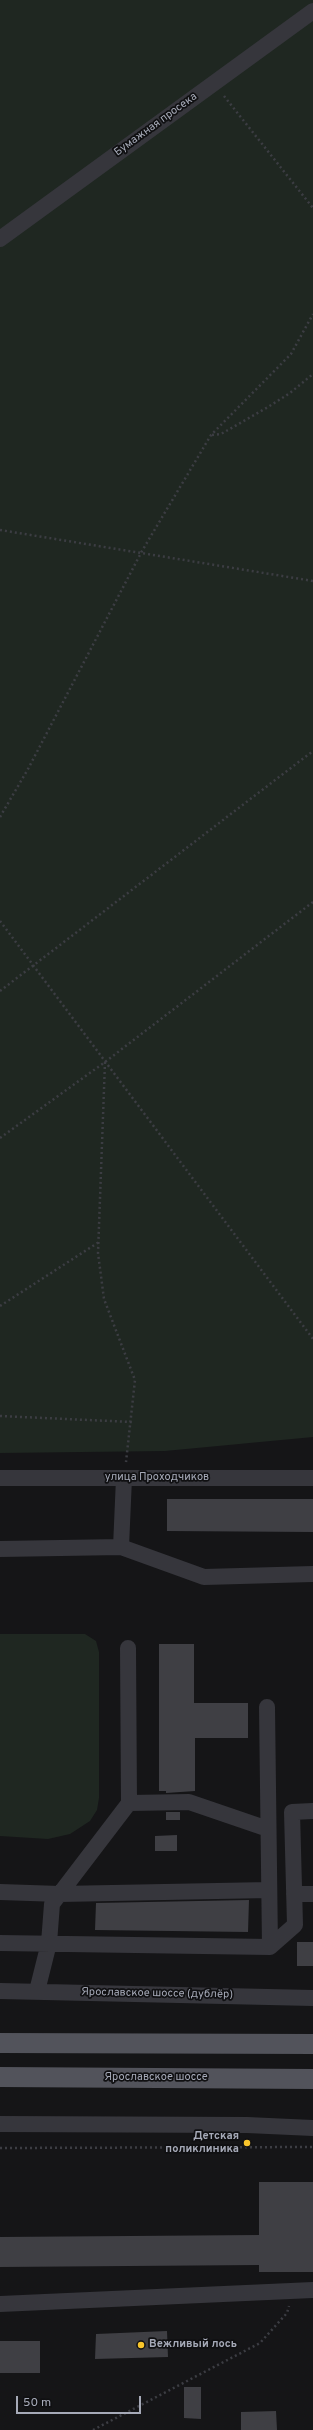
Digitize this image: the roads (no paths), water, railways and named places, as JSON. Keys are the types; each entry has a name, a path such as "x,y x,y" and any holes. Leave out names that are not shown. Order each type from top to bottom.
{"main road":[{"path":"0,2043 313,2044"},
{"name":"Ярославское шоссе","path":"0,2077 313,2079"}],"street":[{"name":"Бумажная просека","path":"0,239 313,11"},
{"name":"улица Проходчиков","path":"0,1478 313,1478"},
{"path":"121,1547 124,1478"},
{"path":"0,1549 121,1547 204,1577 313,1574"},
{"path":"37,1991 49,1943 52,1904 129,1803 128,1648"},
{"path":"267,1707 270,1947"},
{"path":"129,1803 189,1802 268,1829"},
{"path":"0,1943 270,1947 295,1925 292,1812 313,1811"},
{"path":"0,1892 60,1894 269,1890"},
{"path":"294,1894 313,1894"},
{"name":"Ярославское шоссе (дублёр)","path":"0,1991 313,1998"},
{"path":"0,2124 247,2125 313,2128"},
{"path":"0,2304 313,2290"}],"place":[{"name":"Детская поликлиника","path":"247,2143"},
{"name":"Вежливый лось","path":"141,2345"}]}
